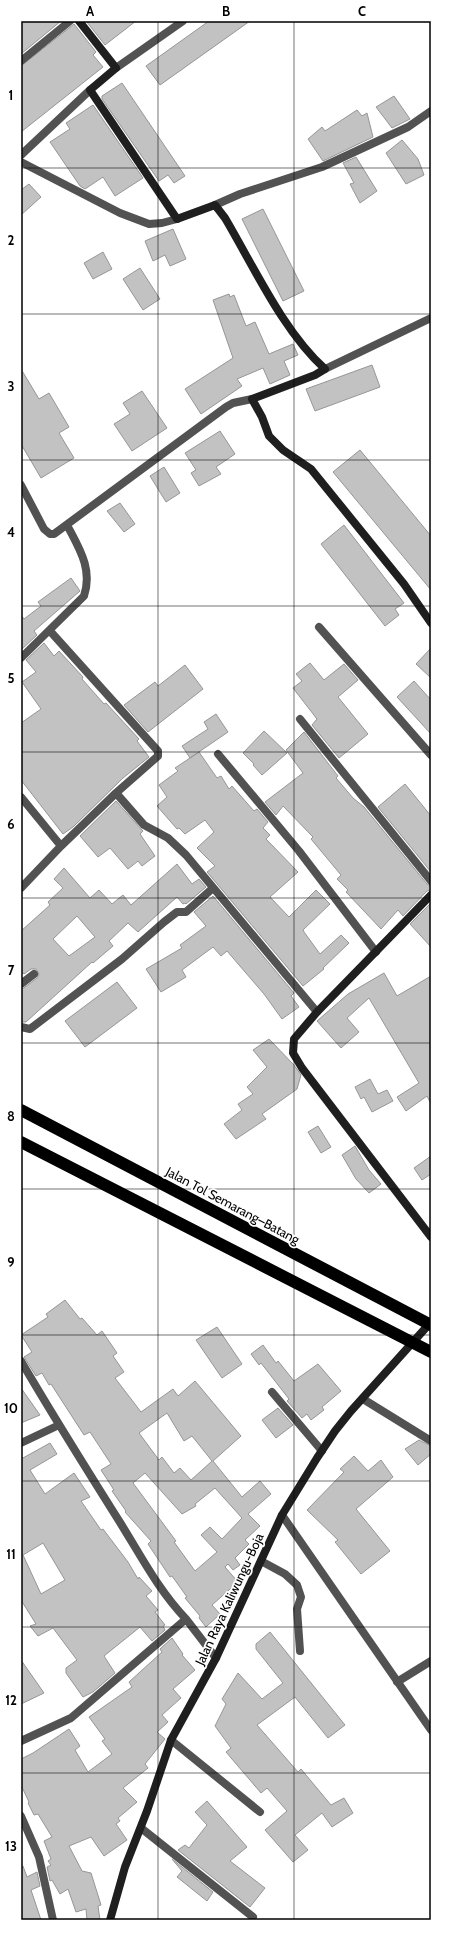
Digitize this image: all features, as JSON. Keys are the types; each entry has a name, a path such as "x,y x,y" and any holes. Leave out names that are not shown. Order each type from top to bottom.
{"highway":[{"name":"Jalan Tol Semarang–Batang","path":"21,1110 431,1326"},
{"path":"21,1142 431,1352"}],"street":[{"path":"21,61 70,21"},
{"path":"79,21 116,68"},
{"path":"21,155 90,90 116,68 179,22"},
{"path":"90,90 177,219"},
{"path":"21,162 120,213 149,224 162,223 215,205 240,194 322,167 408,127 431,111"},
{"path":"215,205 225,218 289,328 314,360 325,370"},
{"path":"21,485 47,532 54,534 233,403 252,399 315,375 431,318"},
{"path":"252,399 262,417 269,436 283,450 310,469 404,584 431,623"},
{"path":"21,658 84,596 87,587 87,566 67,525"},
{"path":"319,627 431,755"},
{"path":"21,888 61,846 158,756 158,751 50,631"},
{"path":"300,719 431,881"},
{"path":"218,754 299,851 376,952"},
{"path":"116,794 144,825 168,838 176,845 214,888 317,1012"},
{"path":"21,797 61,846"},
{"path":"21,1027 24,1029 30,1029 122,959 177,912 186,912 214,888"},
{"path":"431,895 317,1012 294,1039 293,1054 431,1237"},
{"path":"21,984 34,974"},
{"name":"Jalan Raya Kaliwungu-Boja","path":"110,1920 125,1867 141,1828 171,1740 216,1658 282,1515 322,1450 351,1411 431,1322"},
{"path":"21,1361 59,1426 172,1604 186,1619 216,1658"},
{"path":"272,1392 322,1450"},
{"path":"363,1399 431,1441"},
{"path":"21,1442 59,1426"},
{"path":"282,1515 431,1730"},
{"path":"261,1561 285,1574 297,1585 301,1597 297,1609 300,1651"},
{"path":"21,1741 71,1718 186,1619"},
{"path":"397,1682 431,1661"},
{"path":"171,1740 260,1812"},
{"path":"21,1816 38,1857 53,1920"},
{"path":"141,1828 253,1917"}],"building":[{"path":"21,21 61,21 21,54"},
{"path":"86,21 136,21 105,45"},
{"path":"209,21 250,21 160,85 146,66"},
{"path":"74,24 96,52 93,55 103,67 21,132 21,66"},
{"path":"122,83 185,176 174,183 168,175 159,181 102,99 102,96"},
{"path":"394,96 410,119 392,128 376,107"},
{"path":"93,105 143,178 115,196 103,177 85,189 80,186 50,142 70,129 66,123"},
{"path":"357,110 362,116 367,113 373,137 323,161 308,139 322,127 325,131"},
{"path":"402,140 418,159 424,175 406,184 386,153"},
{"path":"356,157 377,191 360,203 350,184 354,183 343,163"},
{"path":"29,184 41,197 21,215 21,190"},
{"path":"263,209 304,291 283,301 242,219"},
{"path":"173,229 186,259 170,266 165,255 153,261 145,241"},
{"path":"103,252 112,269 93,279 84,263"},
{"path":"140,268 160,299 143,310 123,279"},
{"path":"229,294 230,297 234,295 246,326 255,322 269,354 293,344 298,355 284,361 290,375 270,384 263,368 237,379 242,386 201,414 185,389 233,358 213,300"},
{"path":"372,365 380,387 315,411 306,389"},
{"path":"21,369 39,399 49,393 69,427 59,433 74,458 41,478 21,444"},
{"path":"142,391 167,428 132,451 114,424 130,414 123,403"},
{"path":"220,431 235,454 216,467 221,474 199,486 191,473 196,470 185,453"},
{"path":"360,450 431,536 431,590 333,472"},
{"path":"164,467 180,493 166,502 150,476"},
{"path":"120,503 135,524 124,532 107,511"},
{"path":"344,525 404,603 395,609 399,615 385,626 321,544"},
{"path":"71,578 80,591 34,631 37,635 21,650 21,615 24,619 41,606 38,602"},
{"path":"44,643 54,656 59,651 83,677 82,679 104,704 106,703 139,739 137,741 149,757 123,778 73,827 63,834 21,780 21,723 41,709 22,682 36,672 26,660"},
{"path":"431,648 431,678 416,664"},
{"path":"310,663 324,680 344,664 358,680 338,697 368,734 339,758 312,725 317,719 293,688 302,681 296,674"},
{"path":"185,665 203,689 148,732 124,705 155,682 158,686"},
{"path":"414,681 431,700 431,734 397,697"},
{"path":"216,714 228,732 190,758 182,746 208,729 204,722"},
{"path":"264,731 287,753 262,775 243,753"},
{"path":"304,732 338,776 336,778 353,798 364,807 427,884 431,886 431,890 427,891 403,916 398,910 381,929 346,892 348,890 337,879 341,875 311,839 313,837 283,806 276,815 265,802 303,773 286,750"},
{"path":"199,752 217,778 221,776 229,789 232,786 254,811 257,809 268,822 263,828 270,835 266,839 298,872 270,897 289,917 316,890 330,904 303,930 304,932 320,954 341,935 349,943 323,968 324,969 303,986 207,872 215,866 197,848 214,832 205,820 185,834 179,828 177,829 157,806 167,797 159,785 178,771 175,768"},
{"path":"405,784 431,816 431,872 378,807"},
{"path":"116,801 143,831 140,834 155,856 142,866 138,861 128,869 110,848 98,857 80,836"},
{"path":"177,864 192,884 199,879 206,887 186,904 183,904 177,897 138,932 128,923 109,941 113,946 93,963 92,962 26,1022 21,1022 21,990 37,978 39,974 36,969 31,969 24,974 21,971 21,931 50,905 48,902 63,888 54,879 64,868 90,898 99,890 112,904 123,895 131,905","holes":["77,916 95,937 69,956 53,939"]},
{"path":"213,896 294,993 291,996 299,1007 282,1019 264,994 227,951 221,956 213,947 182,970 186,977 161,992 146,969 182,948 180,945 206,926 194,912"},
{"path":"431,903 431,947 410,924"},
{"path":"384,973 397,996 431,976 431,1104 427,1096 406,1111 397,1097 419,1083 369,998 347,1018 359,1032 341,1048 317,1021 348,994"},
{"path":"117,982 137,1008 85,1047 65,1021"},
{"path":"269,1039 294,1065 301,1075 297,1089 262,1114 266,1119 236,1139 224,1124 242,1110 238,1104 253,1094 247,1087 267,1067 253,1050"},
{"path":"370,1079 378,1094 387,1090 393,1101 372,1112 364,1097 361,1099 355,1087"},
{"path":"318,1126 331,1147 321,1153 308,1132"},
{"path":"355,1146 369,1170 381,1184 369,1193 356,1179 342,1155"},
{"path":"431,1156 431,1174 422,1180 414,1168"},
{"path":"65,1300 80,1319 82,1318 97,1335 102,1331 117,1353 113,1356 124,1372 115,1378 141,1412 173,1389 178,1396 195,1381 241,1436 213,1461 242,1497 260,1481 271,1494 248,1514 260,1526 245,1540 249,1544 235,1558 240,1565 233,1570 228,1564 225,1567 238,1582 212,1605 220,1614 206,1627 199,1618 200,1616 185,1598 187,1597 172,1576 170,1577 148,1544 151,1541 125,1512 126,1511 112,1491 114,1490 101,1470 111,1464 90,1432 84,1435 51,1384 49,1385 42,1373 36,1376 24,1357 32,1352 21,1335 48,1317 46,1314","holes":["167,1413 184,1441 192,1436 212,1461 191,1480 180,1468 174,1473 162,1457 159,1460 139,1433","145,1473 182,1514 196,1506 195,1504 215,1488 242,1518 222,1539 210,1527 201,1535 217,1552 195,1571 174,1542 176,1541 133,1483"]},
{"path":"217,1327 242,1364 222,1378 196,1340"},
{"path":"263,1345 276,1363 278,1361 294,1381 318,1364 341,1391 322,1407 324,1410 311,1420 307,1414 302,1418 287,1401 289,1399 261,1363 259,1365 251,1354"},
{"path":"21,1388 40,1415 21,1423"},
{"path":"278,1408 293,1425 276,1438 262,1420"},
{"path":"419,1440 431,1446 431,1454 418,1465 405,1449"},
{"path":"50,1443 57,1454 30,1470 45,1494 74,1473 90,1497 81,1501 101,1530 103,1529 128,1562 138,1579 139,1577 152,1591 146,1596 158,1610 155,1612 165,1625 163,1626 165,1630 152,1641 140,1627 104,1656 115,1673 93,1692 83,1697 66,1673 66,1668 77,1660 53,1628 38,1636 30,1626 36,1624 21,1600 21,1456 23,1458","holes":["43,1543 65,1580 41,1594 23,1555"]},
{"path":"354,1456 368,1471 381,1460 393,1477 356,1509 390,1551 361,1574 335,1542 338,1540 307,1510 344,1472 340,1469"},
{"path":"270,1632 345,1725 328,1738 295,1697 257,1725 298,1772 301,1769 331,1805 344,1798 353,1813 332,1827 322,1813 295,1835 308,1850 293,1862 265,1830 287,1811 267,1788 261,1793 226,1752 231,1748 215,1726 226,1704 222,1699 238,1673 262,1699 283,1683 256,1649 256,1644"},
{"path":"172,1638 183,1654 182,1655 195,1670 173,1689 181,1698 162,1715 168,1722 157,1732 165,1739 145,1764 148,1768 123,1788 137,1802 118,1818 120,1821 116,1824 127,1840 104,1856 91,1837 69,1846 82,1871 91,1873 101,1905 98,1906 100,1920 87,1920 86,1909 76,1912 68,1889 60,1894 52,1880 50,1881 47,1867 51,1865 48,1861 51,1859 44,1841 52,1837 38,1814 34,1815 28,1803 29,1802 21,1785 21,1759 33,1753 69,1729 80,1746 75,1750 88,1772 112,1754 102,1741 105,1739 89,1717 132,1687 129,1682 162,1652 160,1649"},
{"path":"21,1660 44,1693 21,1704"},
{"path":"207,1801 247,1847 230,1861 265,1888 250,1907 178,1850 185,1845 189,1848 207,1825 195,1812"},
{"path":"172,1859 213,1892 207,1901 177,1877 182,1871"},
{"path":"21,1866 23,1866 27,1877 37,1872 40,1886 31,1890 41,1920 21,1920"}]}
